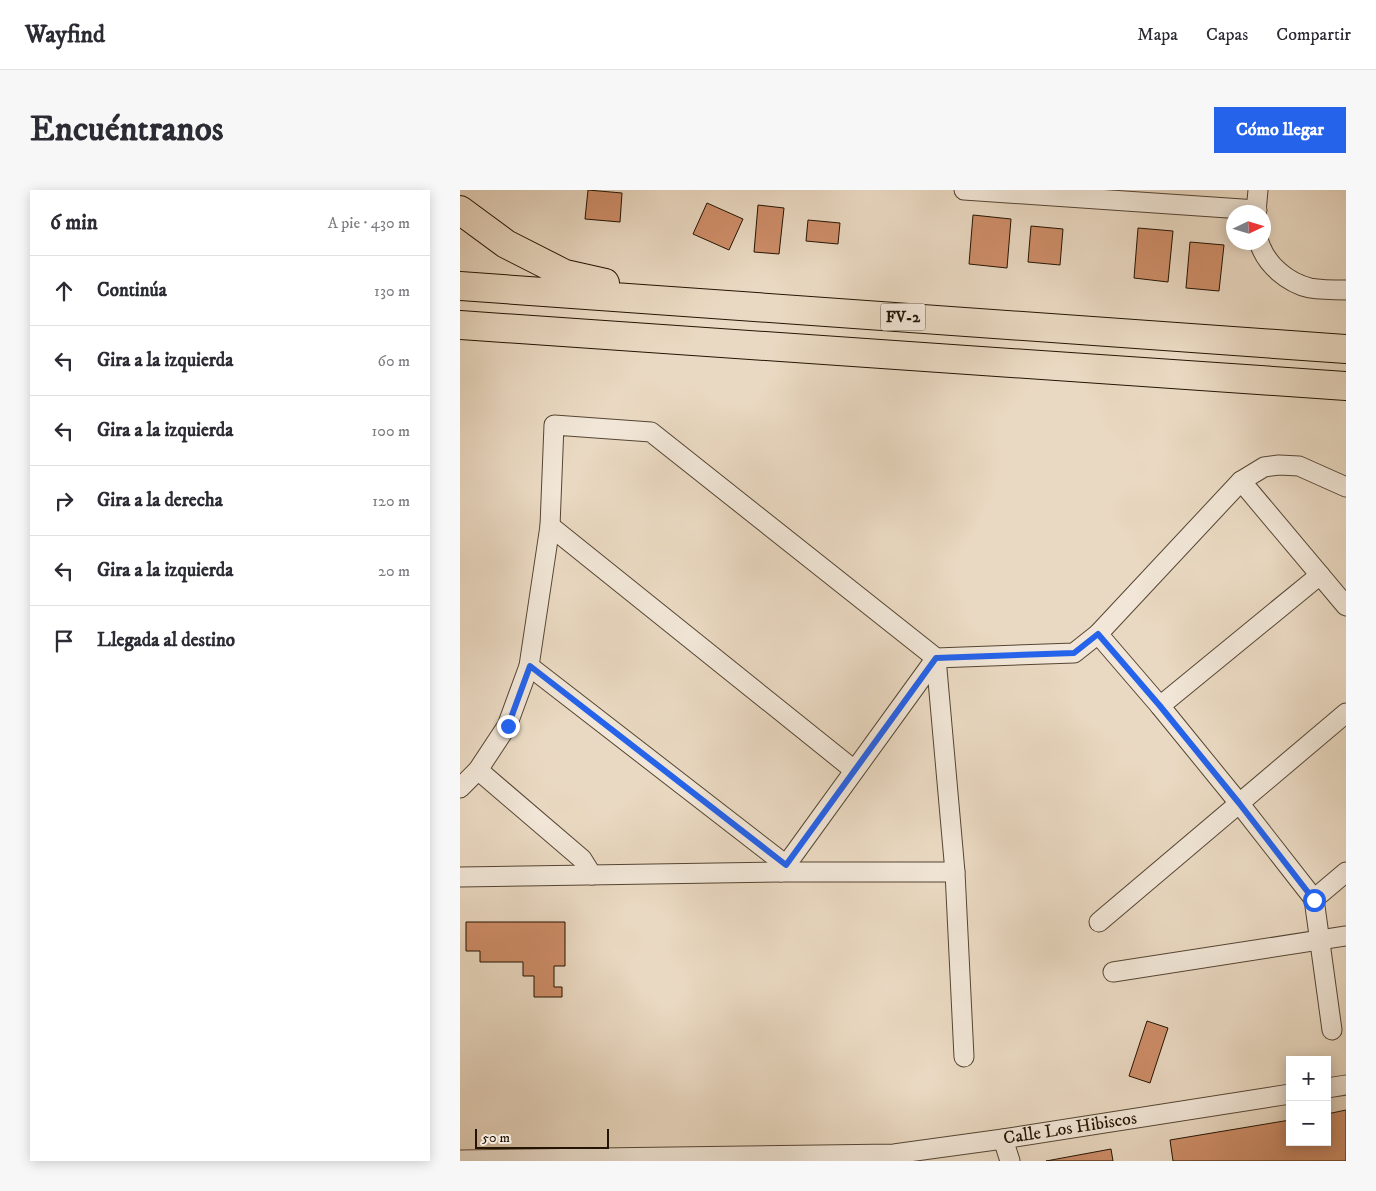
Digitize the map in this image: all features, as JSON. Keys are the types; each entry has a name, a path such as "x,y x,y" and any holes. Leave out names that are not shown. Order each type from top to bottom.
{"highway":[{"path":"460,210 506,244 565,274 682,302"},
{"name":"FV-2","path":"460,286 1346,348"},
{"name":"FV-2","path":"460,325 1346,386"}],"street":[{"path":"964,190 1226,209"},
{"path":"1257,205 1258,190"},
{"path":"1263,250 1272,266 1290,280 1310,288 1346,290"},
{"path":"460,788 478,770 508,726 530,666 550,526 554,425 651,432 936,658 1074,653 1098,634 1241,481 1264,467 1279,465 1299,466 1346,487"},
{"path":"1241,481 1346,606"},
{"path":"550,526 854,770"},
{"path":"1160,706 1320,575"},
{"path":"1098,634 1239,803 1314,900 1332,1030"},
{"path":"783,868 936,658"},
{"path":"936,658 955,872 964,1057"},
{"path":"530,666 783,868"},
{"path":"1099,922 1346,713"},
{"path":"478,770 582,859 592,875"},
{"path":"460,876 592,875 783,868 955,872"},
{"path":"1314,900 1346,872"},
{"path":"1113,972 1346,936"},
{"path":"1331,1087 1346,1085"},
{"name":"Calle Los Hibiscos","path":"460,1160 894,1154 1286,1095"},
{"path":"1003,1139 1010,1161"}],"building":[{"path":"588,190 622,193 620,222 585,219"},
{"path":"707,203 743,219 729,250 693,234"},
{"path":"758,205 784,208 779,254 754,252"},
{"path":"973,215 1011,219 1007,268 969,264"},
{"path":"808,220 840,223 838,244 806,241"},
{"path":"1031,226 1063,229 1060,265 1028,262"},
{"path":"1138,228 1173,231 1168,282 1134,278"},
{"path":"1190,242 1224,245 1219,291 1186,288"},
{"path":"466,922 565,922 565,966 554,966 554,987 562,987 562,997 534,997 534,976 523,976 523,962 480,962 480,951 466,951"},
{"path":"1147,1021 1168,1028 1150,1083 1129,1076"},
{"path":"1346,1110 1346,1161 1173,1161 1170,1140 1286,1121 1286,1146 1331,1146 1331,1113"},
{"path":"1111,1149 1113,1161 1046,1161"}],"route":[{"path":"508,726 530,666 786,865 936,658 1074,653 1098,634 1239,803 1314,900"}]}
